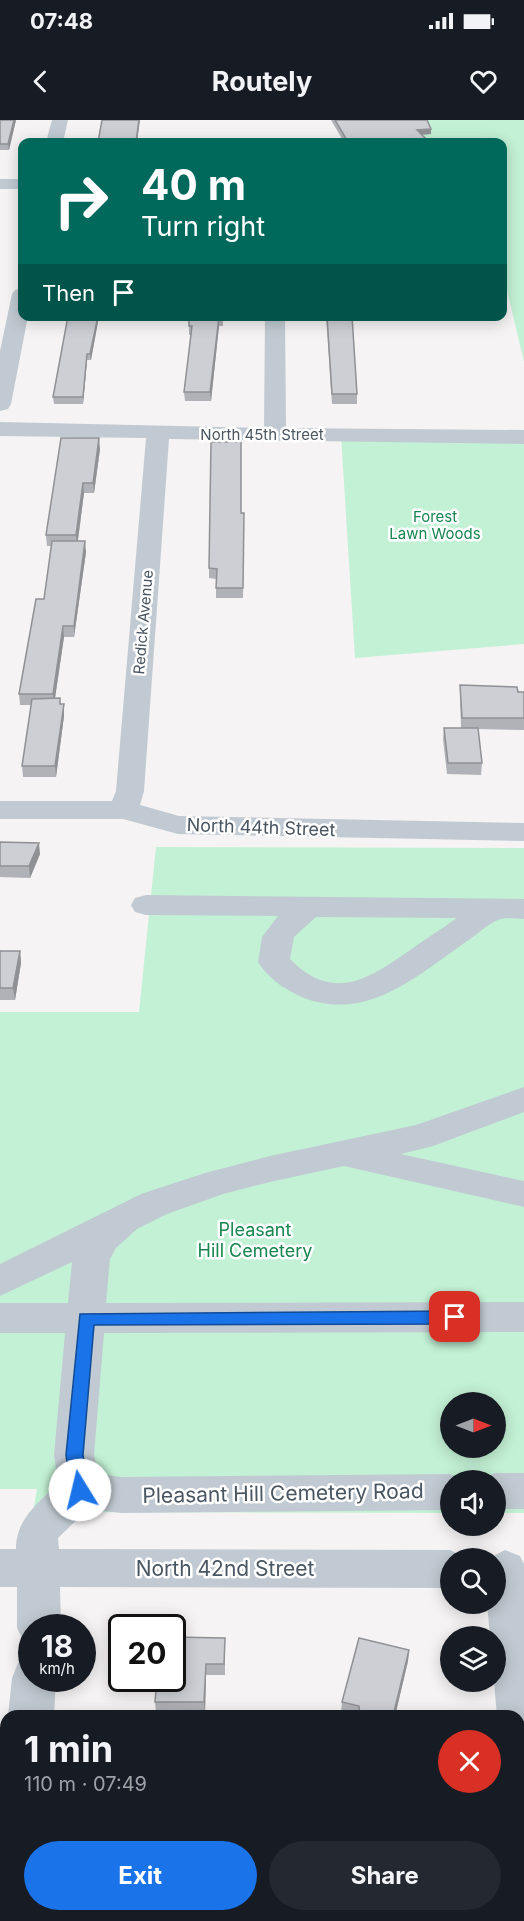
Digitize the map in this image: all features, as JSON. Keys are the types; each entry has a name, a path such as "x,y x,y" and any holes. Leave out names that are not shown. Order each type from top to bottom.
{"street":[{"path":"56,138 60,120"},
{"path":"0,184 18,184"},
{"path":"0,288 18,288"},
{"path":"0,404 18,314"},
{"path":"275,321 275,434"},
{"name":"North 45th Street","path":"0,429 524,437"},
{"name":"Redick Avenue","path":"124,810 130,791 158,433"},
{"name":"North 44th Street","path":"0,810 124,810 178,825 312,830 524,832"},
{"path":"146,905 524,909"},
{"path":"308,908 280,930 276,938 274,962 285,976 300,985 332,994 352,994 383,984 492,909"},
{"path":"0,1281 154,1204 218,1182 421,1137 524,1100"},
{"path":"346,1155 524,1194"},
{"path":"40,1614 40,1610 18,1568 43,1525 80,1490 74,1455 91,1258 103,1238 124,1219"},
{"path":"0,1318 524,1317"},
{"name":"Pleasant Hill Cemetery Road","path":"80,1490 121,1495 440,1492"},
{"path":"506,1491 524,1491"},
{"name":"North 42nd Street","path":"18,1568 440,1569"},
{"path":"508,1569 520,1710"},
{"path":"31,1710 33,1692"}],"green space":[{"path":"421,120 524,120 524,362 507,290 507,138 423,138"},
{"name":"Forest Lawn Woods","path":"341,435 524,437 524,644 355,658"},
{"name":"Pleasant Hill Cemetery","path":"156,847 524,848 524,1513 506,1513 506,1470 440,1470 440,1513 33,1512 37,1489 0,1489 0,1012 139,1012"}],"building":[{"path":"0,120 14,120 8,144 0,144"},
{"path":"102,120 139,120 137,138 99,138"},
{"path":"335,120 427,120 431,129 417,130 425,138 346,138"},
{"path":"67,321 97,321 90,354 87,354 83,397 53,397"},
{"path":"189,321 219,321 210,392 184,392 192,326 189,326"},
{"path":"327,321 352,321 357,394 332,394"},
{"path":"61,438 99,438 93,483 83,483 76,535 46,535"},
{"path":"211,442 241,442 241,513 244,513 243,588 216,588 217,569 209,568"},
{"path":"52,541 85,541 74,626 63,626 53,694 19,694 36,599 44,599"},
{"path":"460,685 517,687 518,692 524,692 524,718 462,718"},
{"path":"60,698 60,704 64,704 55,766 22,766 32,699"},
{"path":"444,728 478,728 482,763 448,763"},
{"path":"0,842 39,843 29,866 0,866"},
{"path":"0,951 20,951 13,988 0,988"},
{"path":"186,1637 225,1638 224,1664 206,1664 204,1702 155,1702 156,1692 186,1692"},
{"path":"359,1638 409,1650 394,1710 359,1710 359,1706 342,1702"}],"route":[{"path":"80,1490 74,1455 86,1319 455,1317"}]}
